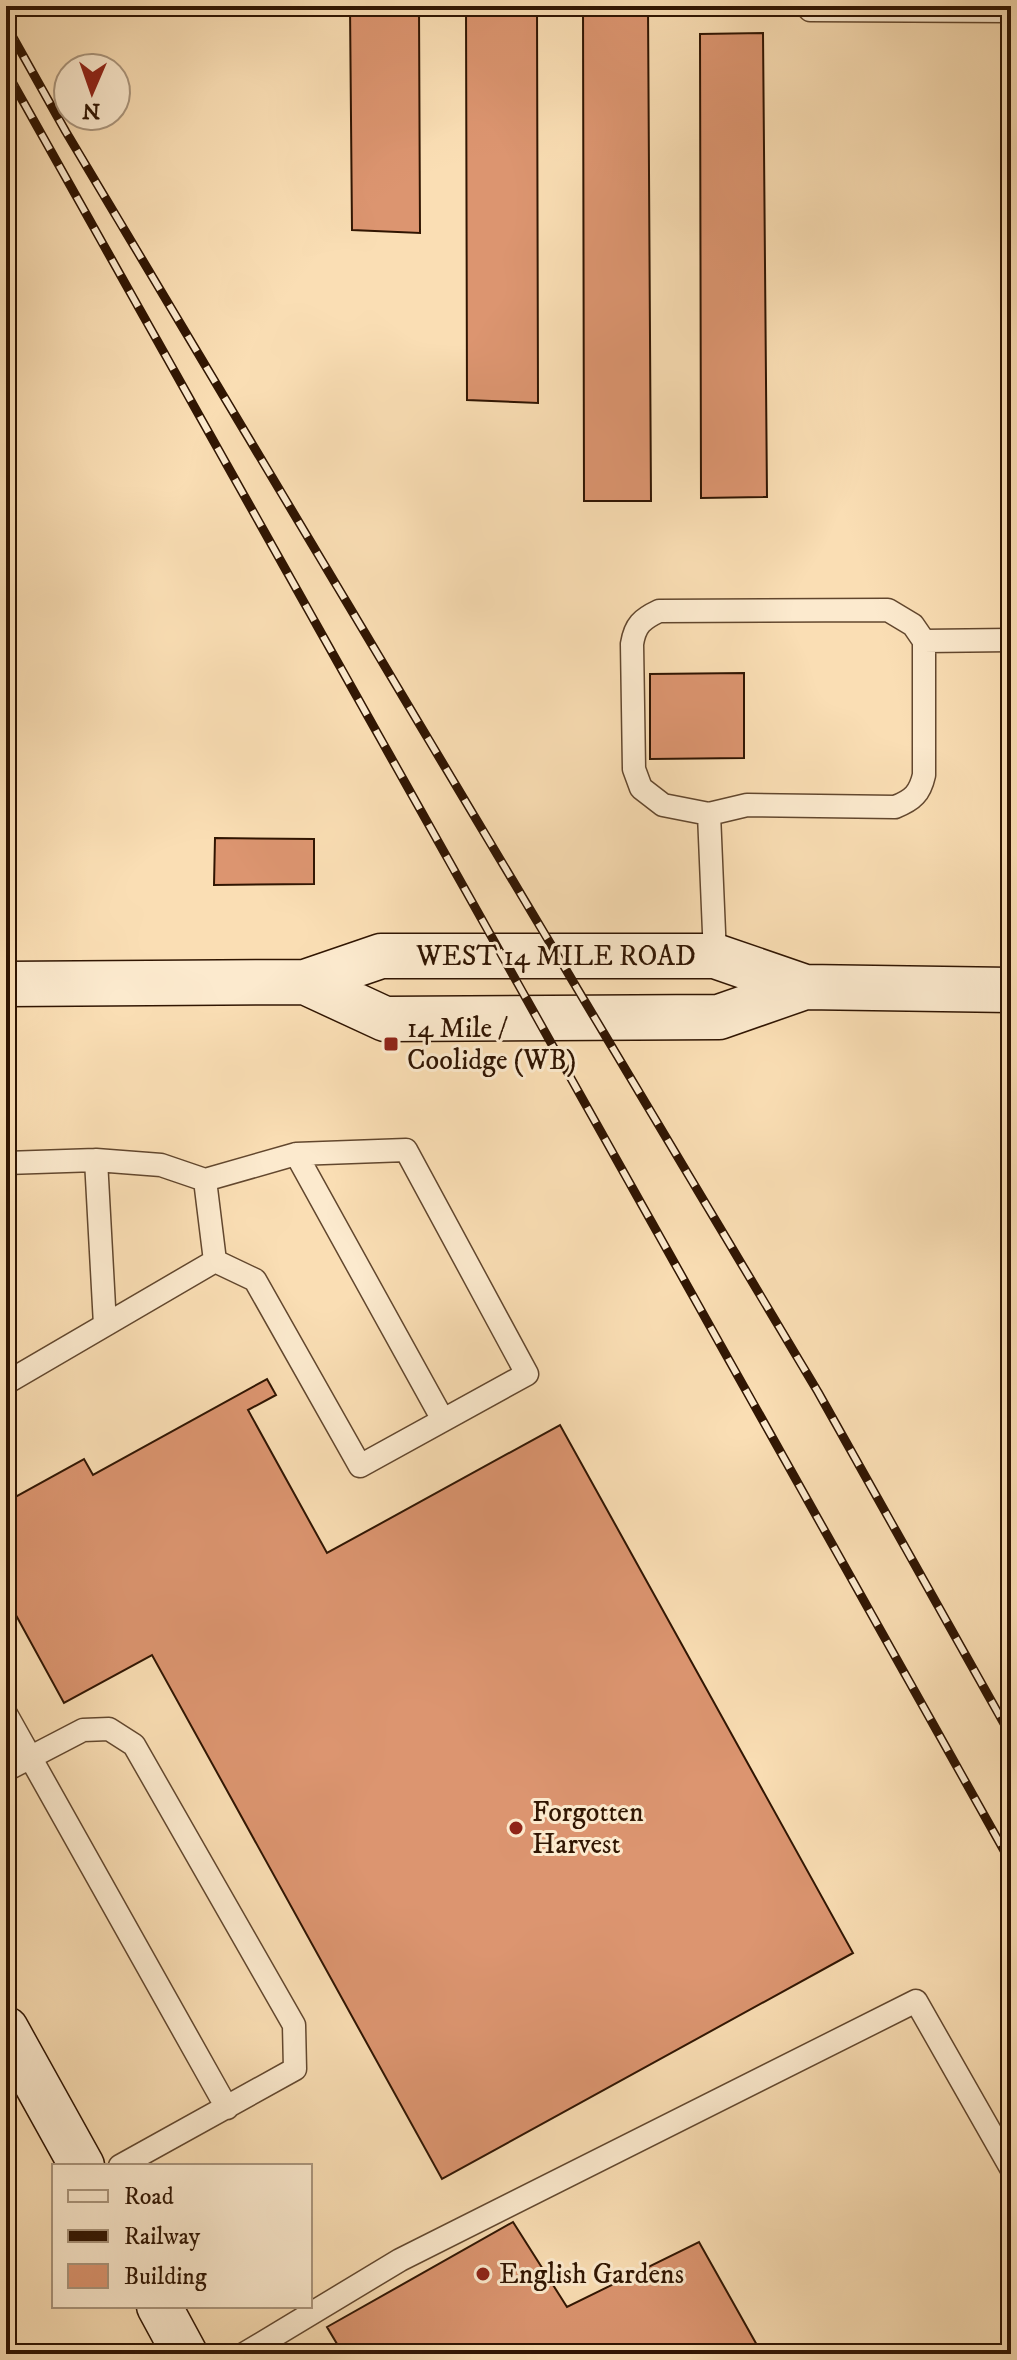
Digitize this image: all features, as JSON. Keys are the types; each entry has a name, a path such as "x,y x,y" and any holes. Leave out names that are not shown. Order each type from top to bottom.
{"main road":[{"name":"WEST 14 MILE ROAD","path":"6,984 305,982 381,956 715,956 805,987 1011,990"},
{"name":"WEST 14 MILE ROAD","path":"305,982 385,1019 719,1017 805,987"},
{"path":"9,2041 81,2164"},
{"path":"160,2308 185,2354"}],"lane":[{"path":"806,6 810,10 877,12 1011,11"},
{"path":"888,610 913,625 924,641 924,775 921,789 911,801 895,807 747,805 709,814 663,805 641,788 634,769 632,644 634,629 643,619 659,611 888,610"},
{"path":"924,641 1011,640"},
{"path":"709,814 715,956"},
{"path":"6,1163 96,1160 161,1165 205,1180 296,1154 406,1150 527,1374 360,1466 255,1280 215,1261"},
{"path":"296,1154 443,1420"},
{"path":"96,1160 105,1325"},
{"path":"205,1180 215,1261"},
{"path":"6,1383 215,1261"},
{"path":"6,1714 227,2108"},
{"path":"6,1770 83,1730 109,1729 134,1745 294,2025 295,2069 124,2164"},
{"path":"244,2354 400,2260 916,2001 1011,2168"}],"building":[{"path":"350,6 419,6 420,233 352,230"},
{"path":"466,6 537,6 538,403 467,400"},
{"path":"583,6 648,7 651,501 584,501"},
{"path":"763,33 767,497 701,498 700,34"},
{"path":"744,673 744,758 650,759 650,674"},
{"path":"215,838 314,839 314,884 214,885"},
{"name":"Forgotten Harvest","path":"267,1379 276,1395 248,1410 327,1553 560,1425 853,1953 442,2179 152,1655 64,1703 6,1597 6,1502 84,1459 93,1475"},
{"name":"English Gardens","path":"513,2222 567,2307 699,2242 762,2354 343,2354 327,2327"}],"railway":[{"path":"6,25 66,132 818,1392 1011,1736"},
{"path":"6,71 1011,1863"}],"place":[{"name":"14 Mile / Coolidge (WB)","path":"391,1044"},
{"name":"Forgotten Harvest","path":"516,1828"},
{"name":"English Gardens","path":"483,2274"}]}
